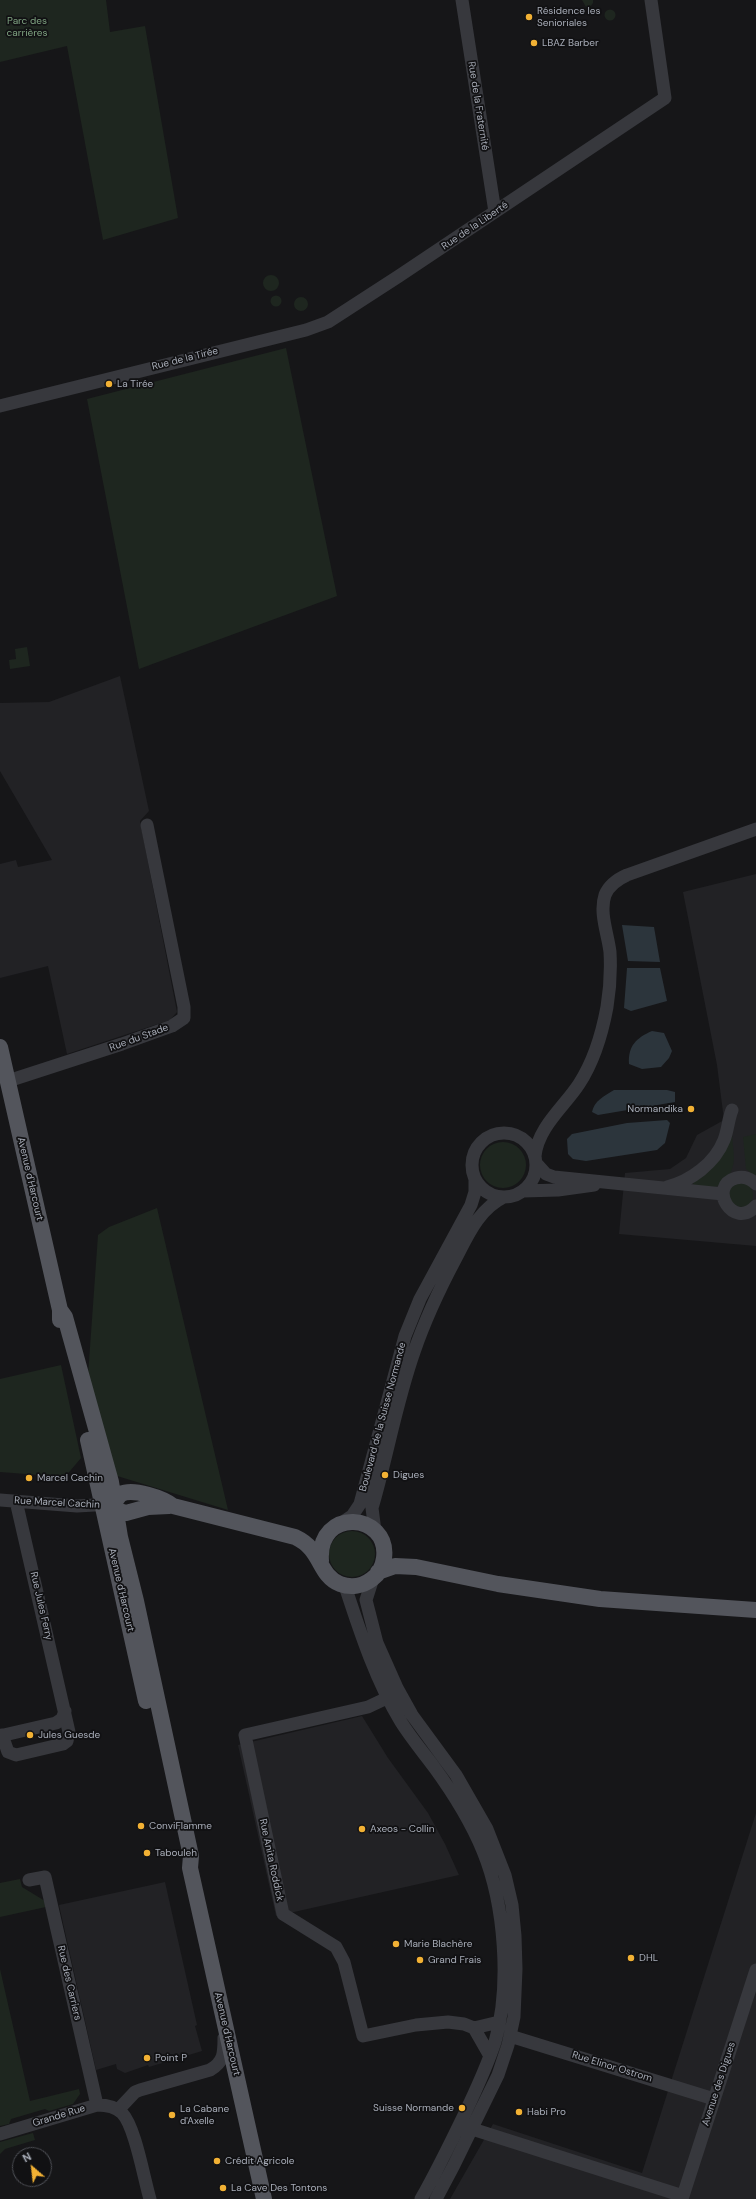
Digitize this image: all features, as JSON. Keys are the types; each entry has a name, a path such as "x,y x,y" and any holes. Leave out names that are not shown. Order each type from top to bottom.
{"main road":[{"name":"Avenue d'Harcourt","path":"0,1047 60,1310 65,1317 111,1482 108,1505 109,1540 183,1857 190,1868"},
{"name":"Avenue d'Harcourt","path":"108,1505 136,1601 191,1856 190,1868 264,2199"},
{"path":"108,1505 126,1514 148,1507 173,1506 295,1537 316,1537 327,1534 343,1522 360,1522 379,1536 390,1553 416,1567"},
{"path":"321,1561 320,1550 327,1534"},
{"path":"376,1575 384,1556 379,1536"},
{"path":"295,1537 309,1545 321,1561 327,1574 341,1584 358,1585 396,1566 416,1567 498,1584 600,1599 756,1610"}],"street":[{"name":"Rue de la Fraternité","path":"462,0 494,212"},
{"name":"Rue de la Liberté","path":"276,336 306,330 328,322 665,98 651,0"},
{"name":"Rue de la Tirée","path":"0,406 276,336"},
{"name":"Rue du Stade","path":"8,1081 142,1037 172,1026 184,1018 184,1007 147,825"},
{"path":"523,1191 534,1175 537,1144 552,1119 572,1094 587,1071 602,1033 608,997 610,966 604,910 608,890 621,878 756,829"},
{"path":"659,1188 684,1181 708,1163 724,1140 732,1110"},
{"path":"552,1119 532,1131 513,1134 495,1134 480,1144 474,1153 472,1163 475,1178 484,1191 504,1197 523,1191 558,1190 608,1183"},
{"path":"513,1134 524,1140 543,1171 550,1176 723,1194"},
{"name":"Boulevard de la Suisse Normande","path":"343,1522 352,1516 360,1504 405,1336 420,1298 471,1205 475,1192 475,1178"},
{"path":"756,1184 748,1178 735,1178 726,1185 723,1194 726,1205 734,1212 745,1213 756,1206"},
{"name":"Boulevard de la Suisse Normande","path":"379,1536 372,1508 413,1353 442,1285 477,1220 489,1205 504,1197"},
{"name":"Rue Marcel Cachin","path":"0,1500 76,1506 108,1505"},
{"name":"Rue Jules Ferry","path":"1,1736 5,1747 11,1754 63,1744 67,1741 69,1732 16,1501"},
{"path":"376,1575 367,1597 368,1613 387,1667 412,1715 446,1760 474,1805 495,1846 505,1875 512,1905 515,1936 514,2017 510,2036 498,2075 436,2199"},
{"path":"341,1584 346,1589 371,1663 387,1698 412,1739 452,1793 483,1851 492,1879 502,1938 503,1968 499,2022 490,2056 449,2147 421,2199"},
{"name":"Rue Anita Roddick","path":"387,1698 368,1707 245,1735 283,1914 336,1947 344,1962 364,2036 416,2024 448,2022 464,2024 474,2028 499,2022"},
{"path":"1,1736 56,1723 62,1720 65,1711"},
{"name":"Rue des Carriers","path":"29,1880 45,1877 97,2105"},
{"name":"Avenue des Digues","path":"682,2198 756,1970"},
{"path":"150,2199 130,2127 127,2119 118,2110 135,2092 210,2070 222,2061 224,2051 224,2024"},
{"path":"474,2028 490,2056"},
{"name":"Rue Elinor Ostrom","path":"510,2036 714,2099"},
{"path":"477,2087 476,2100 465,2126 682,2198"},
{"name":"Grande Rue","path":"0,2134 97,2105 112,2106 118,2110"}],"shaded area":[{"path":"120,676 149,811 140,821 177,1012 170,1020 67,1054 48,966 0,978 0,864 16,860 18,867 52,860 0,771 0,703 49,702"},
{"name":"Normandika","path":"756,874 756,1246 619,1234 625,1173 670,1169 686,1158 697,1135 724,1120 717,1065 683,892"},
{"path":"622,925 654,927 660,962 628,961"},
{"path":"627,968 660,968 667,1001 631,1011 624,1008"},
{"path":"652,1031 664,1033 672,1051 669,1058 661,1067 642,1069 629,1064 630,1052 634,1043"},
{"path":"614,1090 667,1090 675,1092 675,1102 598,1115 592,1112 597,1102"},
{"path":"667,1120 670,1123 665,1143 657,1150 586,1161 573,1159 568,1154 567,1139 572,1134 627,1123"},
{"path":"362,1716 388,1758 428,1813 445,1844 459,1875 276,1916 238,1745"},
{"path":"756,1813 756,2199 450,2199 493,2124 642,2173"},
{"path":"165,1882 197,2025 195,2026 202,2051 149,2067 148,2065 125,2073 117,2069 116,2064 96,2070 59,1905"}],"green space":[{"name":"Parc des carrières","path":"0,0 106,0 110,32 145,26 178,218 103,240 67,46 0,62"},
{"path":"582,0 593,0 593,3 590,7 586,7"},
{"path":"610,9 614,11 616,15 614,19 610,21 606,19 604,15 606,11"},
{"path":"271,275 277,277 279,283 277,289 271,291 265,289 263,283 265,277"},
{"path":"274,296 278,296 280,297 280,305 274,306 271,303 271,299"},
{"path":"301,297 306,299 308,304 306,309 301,311 296,309 294,304 296,299"},
{"path":"286,348 337,596 139,669 87,399"},
{"path":"27,647 30,666 10,669 9,660 16,659 15,649"},
{"path":"756,1134 756,1177 746,1169 743,1137"},
{"path":"732,1135 734,1158 732,1170 728,1176 716,1187 694,1186 693,1183"},
{"path":"503,1142 516,1146 522,1152 526,1165 522,1178 516,1184 503,1188 490,1184 484,1178 480,1165 484,1152 490,1146"},
{"path":"741,1183 750,1186 753,1195 750,1204 741,1207 732,1204 729,1195 732,1186"},
{"path":"157,1208 228,1510 114,1475 88,1375 98,1235 109,1227"},
{"path":"61,1365 81,1458 65,1477 0,1472 0,1379"},
{"path":"348,1531 356,1531 365,1535 371,1541 375,1554 371,1567 365,1573 356,1577 348,1577 339,1573 333,1567 329,1558 329,1550 333,1541 339,1535"},
{"path":"20,1879 22,1887 45,1901 46,1907 0,1917 0,1883"},
{"path":"0,1969 30,2101 79,2089 80,2094 73,2104 49,2111 45,2109 11,2119 9,2124 0,2126"},
{"path":"33,2133 35,2140 5,2149 0,2154 0,2142"}],"place":[{"name":"Résidence les Senioriales","path":"529,17"},
{"name":"LBAZ Barber","path":"534,43"},
{"name":"La Tirée","path":"109,384"},
{"name":"Normandika","path":"691,1109"},
{"name":"Digues","path":"385,1475"},
{"name":"Marcel Cachin","path":"29,1478"},
{"name":"Jules Guesde","path":"30,1735"},
{"name":"ConviFlamme","path":"141,1826"},
{"name":"Axeos - Collin","path":"362,1829"},
{"name":"Tabouleh","path":"147,1853"},
{"name":"Marie Blachère","path":"396,1944"},
{"name":"DHL","path":"631,1958"},
{"name":"Grand Frais","path":"420,1960"},
{"name":"Point P","path":"147,2058"},
{"name":"Suisse Normande","path":"462,2108"},
{"name":"Habi Pro","path":"519,2112"},
{"name":"La Cabane d'Axelle","path":"172,2115"},
{"name":"Crédit Agricole","path":"217,2161"},
{"name":"La Cave Des Tontons","path":"223,2188"}]}
